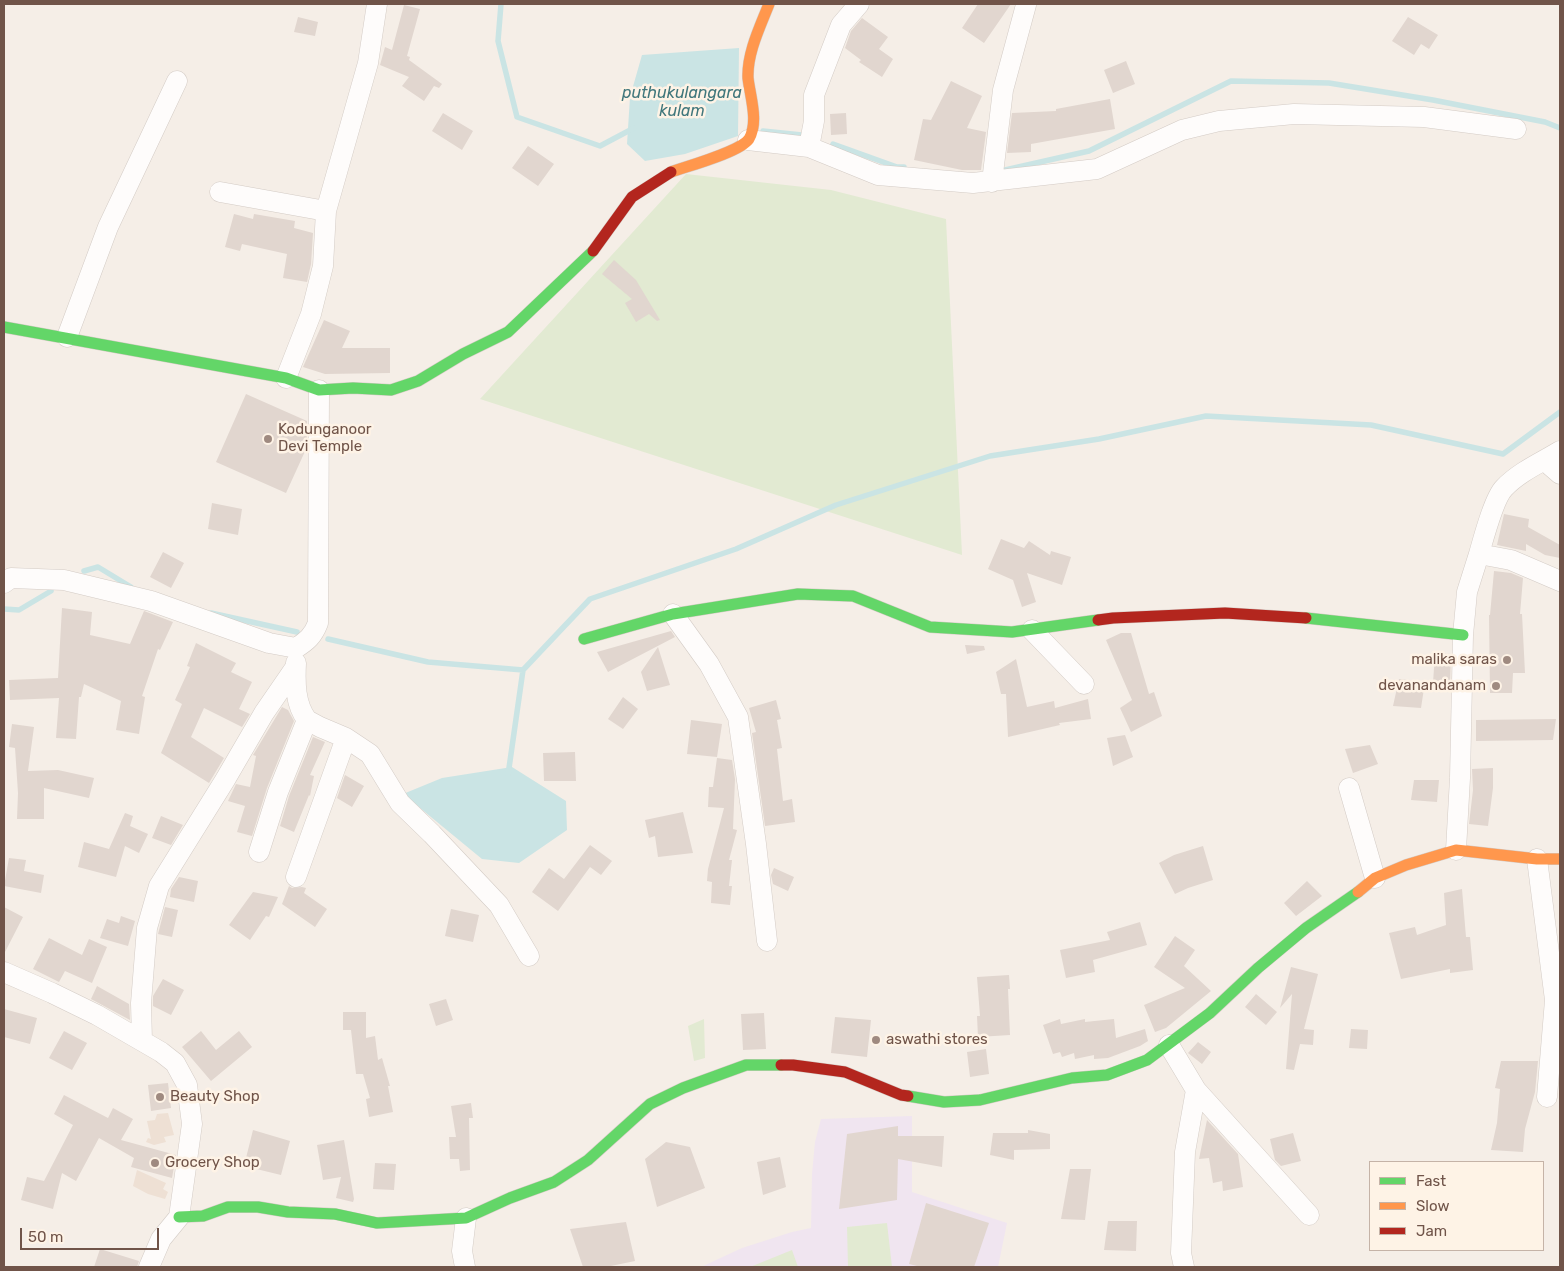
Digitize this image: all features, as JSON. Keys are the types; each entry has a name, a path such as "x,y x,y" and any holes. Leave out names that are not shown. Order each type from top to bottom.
{"street":[{"path":"286,378 311,314 323,266 326,211 368,63 377,4"},
{"path":"4,327 286,378 319,390 353,388 392,390 418,380 463,354 508,332 591,253 632,197 667,173 729,152 748,140 753,120 748,75 753,46 769,4"},
{"path":"809,147 814,121 814,95 841,25 859,4"},
{"path":"992,182 1003,90 1026,5"},
{"path":"67,337 108,227 177,81"},
{"path":"748,140 809,147 878,175 973,183 1097,169 1182,130 1219,121 1294,114 1424,117 1516,129"},
{"path":"220,192 326,211"},
{"path":"142,1042 141,1003 147,928 159,886 215,796 296,658 315,632 318,623 319,390"},
{"path":"1456,850 1460,778 1463,635 1467,592 1502,489 1552,456 1560,474"},
{"path":"1479,554 1510,560 1560,581"},
{"path":"4,583 11,578 64,580 151,601 269,642 296,658"},
{"path":"584,638 673,614 798,594 853,596 930,627 1012,632 1113,618 1225,614 1334,620 1463,635"},
{"path":"673,614 709,664 738,717 756,844 767,941"},
{"path":"1032,630 1084,684"},
{"path":"296,658 297,698 302,713 307,720 346,738 370,754 400,803 499,905 529,956"},
{"path":"259,852 278,792 307,720"},
{"path":"296,877 346,738"},
{"path":"1350,788 1375,878"},
{"path":"179,1217 203,1216 228,1207 258,1207 288,1212 335,1214 377,1224 466,1218 561,1177 588,1160 650,1104 683,1088 746,1065 792,1065 845,1072 902,1096 944,1102 980,1100 1072,1078 1107,1075 1147,1060 1169,1046 1210,1013 1258,968 1306,928 1349,899 1375,878 1406,865 1456,850 1560,859"},
{"path":"1537,858 1555,1000 1547,1097"},
{"path":"4,972 97,1015 161,1052 175,1063 187,1085 192,1124 179,1217 161,1238 149,1267"},
{"path":"1169,1046 1196,1090 1309,1215"},
{"path":"1184,1267 1181,1253 1185,1152 1196,1090"},
{"path":"465,1267 462,1251 466,1218"}],"shaded area":[{"path":"168,1113 174,1135 164,1137 166,1142 154,1145 146,1142 148,1138 151,1139 147,1121 155,1120 157,1114"},
{"path":"912,1116 912,1192 1007,1223 998,1267 701,1267 742,1248 811,1228 812,1174 815,1142 821,1119"},
{"path":"137,1170 166,1183 163,1189 168,1192 165,1199 148,1194 133,1186"}],"green space":[{"path":"686,174 831,190 946,219 962,555 480,399"},
{"path":"704,1019 705,1058 694,1061 688,1026"},
{"path":"887,1223 892,1267 848,1267 847,1227"},
{"path":"792,1250 798,1267 750,1267"}],"water":[{"name":"puthukulangara kulam","path":"739,48 738,136 685,154 645,161 627,144 630,97 642,55"},
{"path":"512,767 566,801 567,830 519,863 482,859 403,794 442,778"}],"building":[{"path":"978,4 1011,4 984,43 962,28"},
{"path":"404,5 420,9 407,56 410,57 409,60 442,84 439,88 434,86 424,101 402,86 409,77 380,65 385,47 392,50"},
{"path":"298,17 318,22 315,36 294,32"},
{"path":"1408,17 1438,35 1429,49 1421,44 1414,55 1392,41"},
{"path":"862,18 888,37 879,49 893,59 882,77 859,62 861,60 845,48 851,31"},
{"path":"1126,61 1135,84 1113,93 1104,70"},
{"path":"951,81 982,96 967,128 986,132 981,170 962,170 914,160 923,119 931,120"},
{"path":"1110,99 1115,129 1031,144 1031,152 1007,153 1012,113 1056,111 1056,109"},
{"path":"443,113 473,131 462,150 432,131"},
{"path":"846,113 847,134 831,135 830,114"},
{"path":"528,146 554,164 538,186 512,168"},
{"path":"234,214 253,219 254,214 295,221 294,228 313,233 311,264 307,282 283,278 287,254 242,244 240,251 225,247"},
{"path":"614,260 636,280 660,320 657,321 649,314 636,322 625,303 632,299 602,274"},
{"path":"324,320 350,331 342,348 390,348 390,373 325,374 303,367"},
{"name":"Kodunganoor Devi Temple","path":"246,394 307,421 307,447 286,493 216,462"},
{"path":"212,503 242,509 238,535 208,529"},
{"path":"1504,514 1529,519 1528,527 1560,545 1560,558 1545,555 1526,544 1526,551 1497,545"},
{"path":"1001,539 1024,548 1029,541 1050,555 1051,551 1071,557 1062,585 1027,573 1036,602 1022,607 1013,580 988,569"},
{"path":"163,552 184,563 171,588 150,577"},
{"path":"1494,571 1511,573 1523,578 1520,614 1522,614 1525,673 1513,673 1512,693 1490,693 1489,615"},
{"path":"62,608 92,612 90,635 130,644 144,611 173,622 160,650 158,649 142,696 145,697 139,734 116,730 121,701 84,684 81,697 79,697 76,739 56,738 59,698 10,700 9,680 58,678"},
{"path":"671,631 675,637 608,672 597,652"},
{"path":"1121,633 1131,633 1149,694 1154,692 1162,716 1131,732 1120,708 1132,700 1106,640"},
{"path":"196,643 236,663 231,672 252,682 239,709 250,714 242,727 204,708 191,737 224,758 209,783 161,753 182,704 175,700 190,667 187,666"},
{"path":"965,645 984,646 985,650 967,654"},
{"path":"658,647 670,685 647,691 641,672"},
{"path":"1435,653 1451,654 1450,685 1433,683"},
{"path":"1016,659 1027,707 1054,701 1055,708 1088,699 1091,719 1059,723 1060,725 1008,737 1006,694 1001,694 996,672"},
{"path":"1399,679 1425,682 1421,708 1393,706"},
{"path":"623,697 638,709 623,729 608,719"},
{"path":"776,700 781,719 777,720 782,748 777,749 783,801 792,799 795,822 765,826 752,733 756,732 749,708"},
{"path":"282,707 288,710 294,721 267,788 252,836 237,832 245,806 228,801 236,784 250,787 256,756 253,755"},
{"path":"1556,719 1553,740 1476,741 1476,720"},
{"path":"691,720 722,724 717,757 687,754"},
{"path":"12,724 34,727 28,771 58,770 94,778 89,798 44,788 44,819 17,819 18,793 15,748 9,747"},
{"path":"1125,735 1133,757 1113,766 1107,738"},
{"path":"313,737 325,742 310,775 314,776 310,796 294,832 280,826 289,796"},
{"path":"1370,745 1378,764 1353,773 1345,749"},
{"path":"575,752 576,781 544,781 543,753"},
{"path":"717,758 732,760 735,779 733,829 737,830 729,860 732,860 729,886 732,886 730,905 711,903 712,882 707,881 708,869 724,808 708,807 709,787 713,787"},
{"path":"1493,768 1493,788 1488,826 1469,824 1473,790 1472,769"},
{"path":"345,775 364,786 352,807 337,798"},
{"path":"1414,780 1439,780 1437,802 1411,800"},
{"path":"683,812 693,853 658,857 655,836 649,838 645,820"},
{"path":"125,813 133,816 130,826 148,834 139,853 125,846 116,877 78,867 84,842 109,849"},
{"path":"161,816 183,825 171,845 152,838"},
{"path":"590,845 612,861 601,875 590,867 558,911 532,892 549,868 564,879"},
{"path":"1203,846 1213,880 1175,894 1159,863 1174,855"},
{"path":"9,858 26,860 24,871 44,875 41,893 4,886"},
{"path":"774,868 794,877 788,891 773,884 771,875"},
{"path":"179,877 198,881 194,902 170,897 171,889"},
{"path":"1307,881 1322,896 1296,916 1284,903"},
{"path":"289,886 292,888 306,888 304,893 327,909 315,927 282,904"},
{"path":"1462,889 1466,937 1470,937 1473,970 1450,973 1450,969 1401,979 1389,933 1415,927 1417,935 1446,925 1444,893"},
{"path":"253,892 278,897 269,917 266,916 250,940 229,925"},
{"path":"4,907 23,917 4,954"},
{"path":"165,907 178,910 172,937 158,934"},
{"path":"451,909 479,915 473,942 445,936"},
{"path":"121,916 135,921 128,946 100,938 107,919 119,923"},
{"path":"1140,922 1147,945 1093,960 1095,972 1066,978 1060,950 1110,940 1107,932"},
{"path":"1175,936 1195,950 1184,966 1211,991 1166,1028 1155,1032 1144,1005 1185,988 1154,967"},
{"path":"49,938 82,955 89,939 107,947 92,983 65,971 59,982 33,969"},
{"path":"1291,967 1318,974 1304,1029 1314,1030 1313,1045 1300,1044 1294,1070 1286,1069 1292,994 1280,1008"},
{"path":"1009,975 1010,1035 978,1037 977,1016 980,1016 977,977"},
{"path":"163,979 184,990 171,1015 153,1006 153,996"},
{"path":"97,986 129,1004 130,1020 91,999"},
{"path":"1256,994 1277,1012 1266,1025 1245,1007"},
{"path":"446,999 453,1020 436,1026 429,1004"},
{"path":"4,1009 37,1018 30,1044 4,1037"},
{"path":"343,1012 366,1012 366,1038 375,1036 378,1060 382,1058 390,1086 388,1086 393,1112 369,1117 366,1099 370,1098 363,1074 356,1074 351,1030 343,1030"},
{"path":"764,1013 766,1049 743,1050 741,1014"},
{"path":"835,1017 871,1020 867,1057 831,1053"},
{"path":"1060,1019 1061,1024 1085,1019 1085,1022 1114,1019 1116,1038 1145,1029 1148,1041 1108,1058 1094,1059 1094,1055 1075,1059 1074,1053 1062,1057 1060,1052 1053,1054 1043,1025"},
{"path":"1351,1029 1368,1030 1367,1049 1349,1048"},
{"path":"64,1031 87,1043 72,1070 49,1058"},
{"path":"201,1031 216,1050 239,1031 252,1047 211,1081 182,1047"},
{"path":"1198,1042 1211,1052 1202,1064 1188,1053"},
{"path":"986,1049 989,1074 970,1077 967,1052"},
{"path":"1501,1061 1538,1061 1535,1092 1525,1129 1523,1152 1491,1150 1497,1123 1500,1089 1495,1088"},
{"name":"Beauty Shop","path":"168,1083 171,1108 151,1111 148,1085"},
{"path":"64,1095 108,1118 113,1108 133,1119 121,1140 176,1155 172,1178 131,1167 134,1158 99,1138 76,1181 62,1173 53,1209 21,1200 27,1177 44,1181 73,1125 54,1114"},
{"path":"471,1103 473,1118 469,1118 470,1170 460,1171 459,1159 450,1159 449,1137 456,1137 451,1106"},
{"path":"1207,1120 1238,1154 1243,1187 1223,1191 1222,1181 1213,1183 1209,1158 1199,1159"},
{"path":"898,1126 898,1136 944,1136 942,1167 898,1159 897,1200 839,1209 847,1134"},
{"path":"253,1130 290,1141 281,1175 244,1166"},
{"path":"1028,1130 1050,1134 1050,1149 1014,1150 1014,1160 990,1155 993,1133 1028,1133"},
{"path":"1293,1133 1301,1161 1281,1166 1275,1160 1270,1139"},
{"path":"344,1140 353,1202 336,1198 341,1177 323,1180 317,1145"},
{"path":"666,1142 690,1147 705,1188 657,1207 645,1159"},
{"path":"780,1157 786,1187 763,1195 757,1162"},
{"path":"375,1163 396,1164 394,1190 373,1189"},
{"path":"1070,1169 1091,1169 1085,1220 1061,1219"},
{"path":"926,1203 989,1223 974,1267 921,1267 909,1264"},
{"path":"1108,1221 1137,1221 1136,1251 1104,1250"},
{"path":"626,1222 635,1261 606,1267 583,1267 570,1229"},
{"path":"100,1249 139,1261 137,1267 94,1267"}],"waterway":[{"path":"501,4 498,41 517,117 600,146 634,128"},
{"path":"1005,170 1089,151 1231,81 1329,83 1433,100 1545,122 1560,128"},
{"path":"763,131 802,135"},
{"path":"833,144 897,167 904,167"},
{"path":"508,775 523,670 590,599 736,549 836,505 990,456 1099,439 1206,416 1371,425 1503,454 1560,412"},
{"path":"84,571 98,567 131,587"},
{"path":"4,609 19,610 51,591"},
{"path":"211,613 297,632"},
{"path":"328,639 428,662 523,670"}],"traffic: fast":[{"path":"4,327 286,378 319,390 353,388 391,390 418,381 463,354 508,332 593,251"},
{"path":"584,639 673,614 798,594 853,596 930,627 1012,632 1098,620"},
{"path":"1306,618 1463,635"},
{"path":"908,1096 944,1102 980,1100 1072,1078 1107,1075 1147,1060 1210,1013 1258,968 1306,928 1358,892"},
{"path":"179,1217 203,1216 228,1207 258,1207 288,1212 335,1214 377,1223 466,1218 510,1198 554,1182 588,1160 650,1104 683,1088 746,1065 781,1065"}],"traffic: slow":[{"path":"671,172 725,154 744,144 749,139 754,117 748,69 755,40 769,4"},
{"path":"1358,892 1375,878 1406,865 1456,850 1537,859 1560,859"}],"traffic: jam":[{"path":"593,251 632,197 671,172"},
{"path":"1098,620 1225,613 1306,618"},
{"path":"781,1065 845,1072 901,1095 908,1096"}],"place":[{"name":"Kodunganoor Devi Temple","path":"268,439"},
{"name":"malika saras","path":"1507,660"},
{"name":"devanandanam","path":"1496,686"},
{"name":"aswathi stores","path":"876,1040"},
{"name":"Beauty Shop","path":"160,1097"},
{"name":"Grocery Shop","path":"155,1163"}]}
